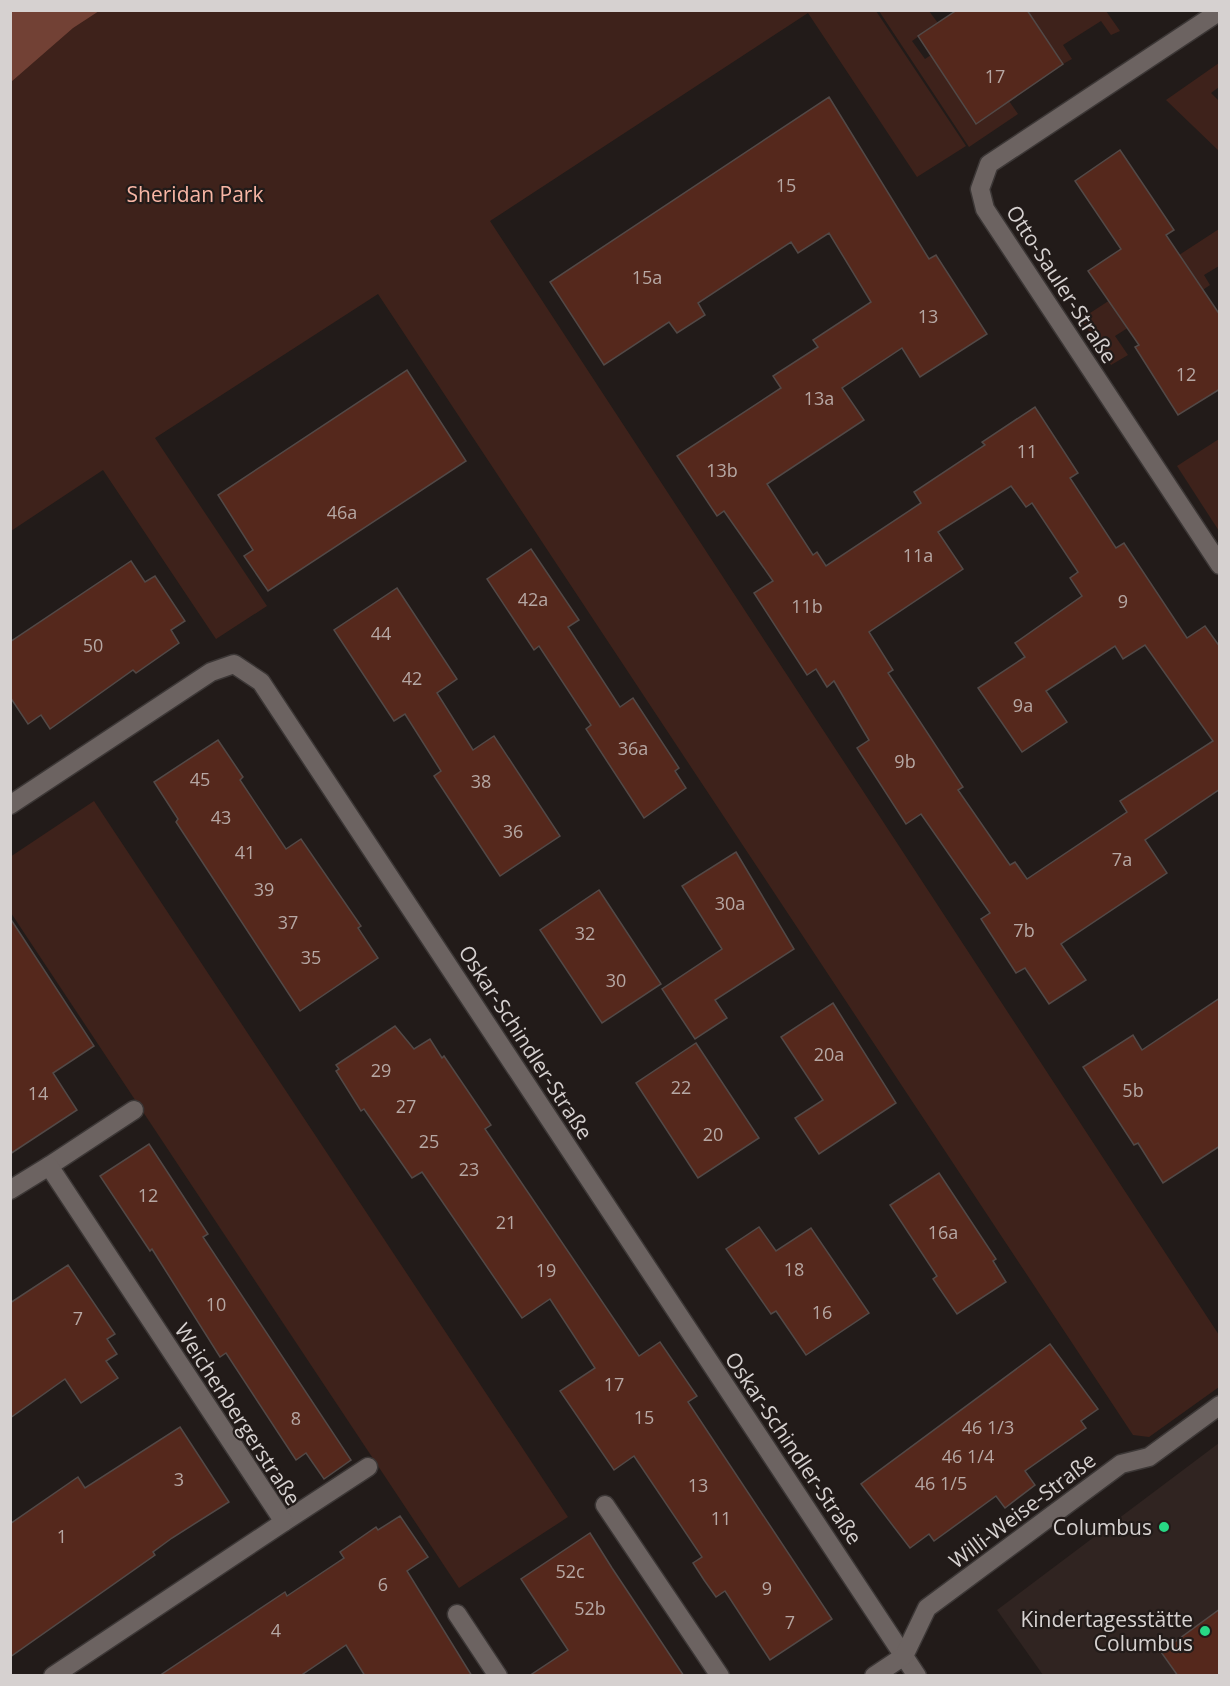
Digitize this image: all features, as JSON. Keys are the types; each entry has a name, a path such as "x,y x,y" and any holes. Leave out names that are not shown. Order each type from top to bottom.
{"street":[{"name":"Otto-Sauler-Straße","path":"1220,11 989,164 980,189 985,209 1220,565"},
{"name":"Oskar-Schindler-Straße","path":"10,805 211,672 234,664 261,682 917,1676"},
{"path":"10,1190 134,1110"},
{"name":"Weichenbergerstraße","path":"49,1166 284,1522 53,1676"},
{"name":"Willi-Weise-Straße","path":"904,1656 927,1608 1121,1464 1149,1457 1220,1405"},
{"path":"284,1522 368,1467"},
{"path":"605,1505 720,1676"},
{"path":"457,1614 498,1676"},
{"path":"874,1676 904,1656"}],"shaded area":[{"path":"11,10 99,11 73,28 11,82"},
{"name":"Columbus","path":"1219,1443 1219,1675 1043,1675 997,1610"}],"green space":[{"name":"Sheridan Park","path":"11,11 876,11 966,146 917,177 808,13 490,221 1219,1335 1219,1387 1149,1437 1133,1435 378,294 155,438 267,606 216,639 103,470 11,531"},
{"path":"879,11 929,11 938,23 912,41 925,59 931,55 975,124 1009,101 1018,114 969,147"},
{"path":"1027,11 1106,11 1120,31 1111,35 1101,21 1063,45 1072,59 1063,64"},
{"path":"1219,63 1219,87 1211,93 1219,101 1219,151 1166,100"},
{"path":"1219,229 1219,266 1204,275 1210,285 1185,302 1148,315 1115,336 1128,355 1111,365 1083,322 1087,315"},
{"path":"1219,439 1219,531 1177,466"},
{"path":"94,801 568,1517 459,1588 11,913 10,857"}],"building":[{"path":"957,10 1027,10 1063,64 976,124 918,36"},
{"path":"829,97 929,259 936,255 987,334 920,377 902,348 842,388 864,420 767,484 813,555 817,552 826,566 921,503 914,492 985,445 982,442 1035,407 1078,473 1070,478 1116,548 1124,543 1187,638 1205,626 1220,647 1220,789 1145,840 1167,873 1061,944 1086,980 1049,1004 1025,968 1016,973 981,919 990,913 921,814 906,824 857,748 869,740 834,681 827,687 816,669 807,675 754,593 773,581 724,511 717,516 677,456 781,388 773,376 818,347 813,340 871,302 829,233 798,253 791,242 698,303 705,315 677,333 669,322 604,365 550,282","holes":["1011,486 1026,507 1032,503 1078,572 1070,578 1082,596 1015,643 1025,657 978,688 1022,752 1067,722 1046,691 1115,646 1123,659 1145,645 1213,741 1120,801 1127,812 1027,879 1015,862 1010,865 958,790 963,787 888,673 893,670 869,632 963,569 938,532"]},
{"path":"1120,150 1174,230 1166,235 1220,315 1220,389 1178,415 1135,347 1139,345 1088,271 1121,249 1075,181"},
{"path":"407,370 466,461 268,591 244,556 253,550 218,495"},
{"path":"531,549 579,620 568,627 620,707 633,698 679,768 675,771 686,788 644,818 586,729 591,725 539,646 534,650 487,579"},
{"path":"131,561 145,582 155,576 185,621 171,630 179,643 136,673 133,670 50,729 41,715 28,724 10,697 10,642"},
{"path":"397,588 457,679 437,693 473,750 494,736 560,836 500,876 434,776 441,771 405,714 394,721 334,630"},
{"path":"218,740 243,777 240,780 286,849 301,839 361,926 358,928 378,958 300,1011 176,822 178,819 154,782"},
{"path":"736,852 794,949 715,1000 727,1018 695,1039 662,989 722,949 682,886"},
{"path":"599,890 661,984 602,1023 540,930"},
{"path":"10,918 94,1046 53,1073 77,1110 10,1154"},
{"path":"1220,998 1220,1146 1163,1183 1138,1143 1134,1145 1083,1067 1133,1035 1142,1050"},
{"path":"833,1003 896,1103 819,1154 795,1118 823,1100 781,1037"},
{"path":"395,1026 414,1049 430,1039 442,1058 444,1056 491,1125 485,1129 639,1356 660,1342 697,1396 688,1402 832,1619 770,1660 725,1591 716,1597 704,1580 693,1563 702,1557 634,1456 614,1470 560,1391 595,1368 550,1299 522,1318 422,1172 412,1178 364,1109 361,1111 336,1071 339,1069 336,1065"},
{"path":"696,1043 759,1138 698,1178 636,1083"},
{"path":"149,1144 208,1234 203,1237 351,1460 324,1479 306,1453 296,1460 226,1353 220,1357 152,1249 150,1251 100,1176"},
{"path":"939,1173 996,1259 993,1261 1006,1282 957,1314 933,1279 937,1276 890,1205"},
{"path":"759,1227 776,1251 811,1228 869,1313 806,1355 776,1311 771,1314 726,1249"},
{"path":"68,1265 115,1334 107,1339 117,1354 106,1361 118,1378 81,1403 65,1379 10,1418 10,1303"},
{"path":"1050,1344 1098,1409 1081,1421 1086,1428 1025,1471 1035,1485 1005,1508 996,1496 934,1541 929,1534 910,1548 861,1484"},
{"path":"180,1427 229,1502 172,1538 153,1552 155,1555 10,1657 10,1524 78,1477 85,1488"},
{"path":"400,1516 428,1557 407,1571 472,1676 365,1676 346,1645 300,1676 159,1676 285,1592 287,1596 344,1558 340,1552 376,1527 378,1530"},
{"path":"590,1533 684,1676 529,1676 568,1650 521,1579"},
{"name":"Kindertagesstätte Columbus","path":"1220,1609 1220,1676 1178,1676 1161,1652"}],"place":[{"name":"Columbus","path":"1164,1527"},
{"name":"Kindertagesstätte Columbus","path":"1205,1631"}]}
